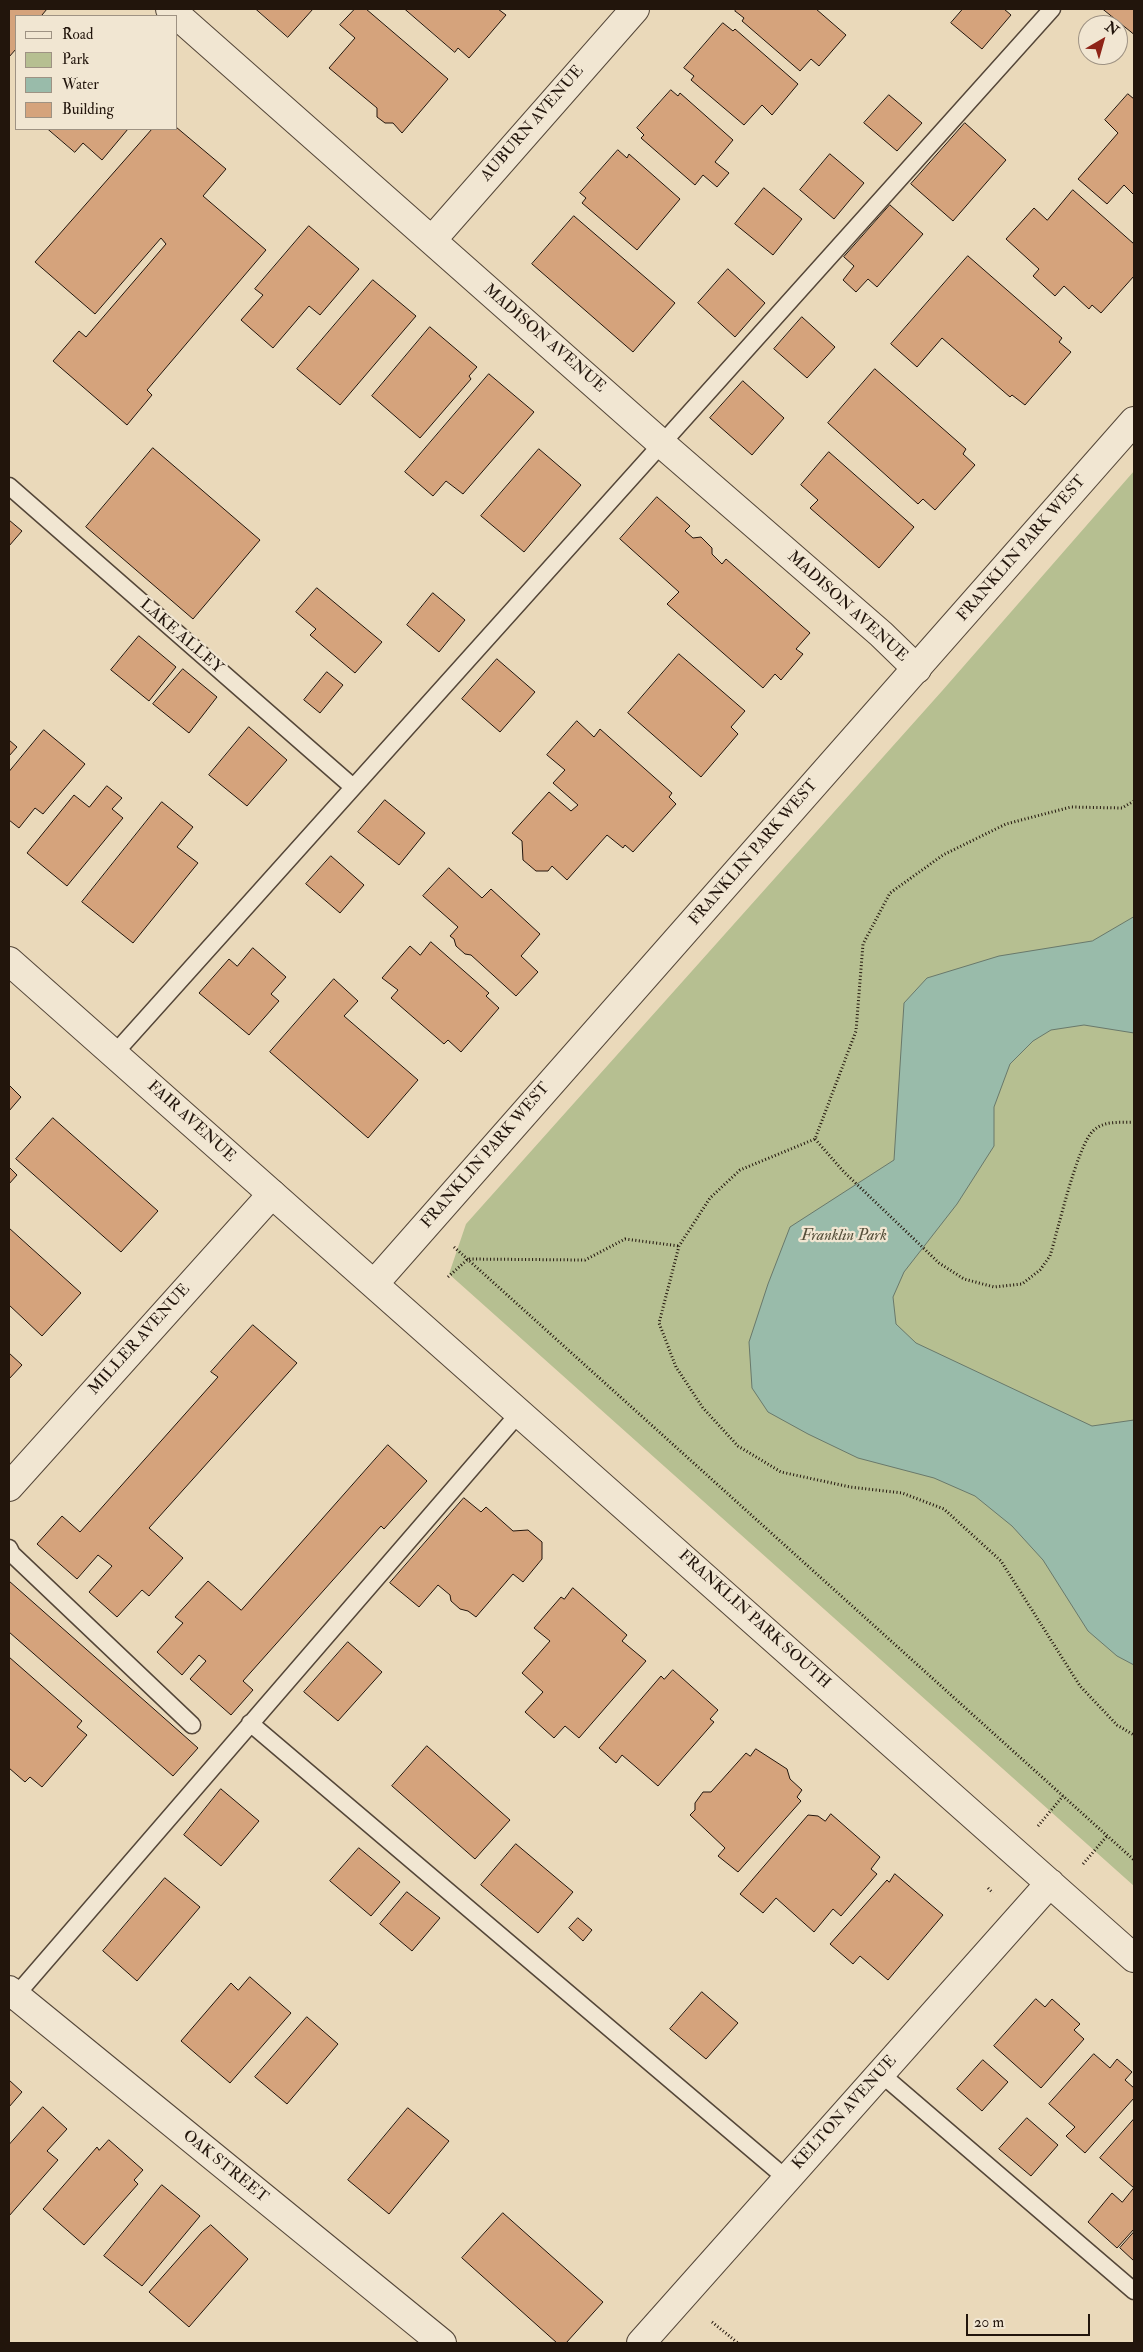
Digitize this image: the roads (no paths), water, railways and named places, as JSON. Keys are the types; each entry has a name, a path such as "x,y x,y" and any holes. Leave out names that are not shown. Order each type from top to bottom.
{"street":[{"name":"AUBURN AVENUE","path":"432,240 635,9"},
{"name":"MADISON AVENUE","path":"178,16 662,444 881,634 917,669"},
{"name":"FRANKLIN PARK WEST","path":"374,1284 1134,421"},
{"name":"FAIR AVENUE","path":"9,961 374,1284"},
{"name":"MILLER AVENUE","path":"9,1487 272,1194"},
{"name":"FRANKLIN PARK SOUTH","path":"374,1284 1134,1958"},
{"name":"KELTON AVENUE","path":"642,2343 1050,1884"},
{"name":"OAK STREET","path":"11,1997 442,2343"}],"lane":[{"path":"114,1054 1052,9"},
{"name":"LAKE ALLEY","path":"9,486 353,787"},
{"path":"11,1997 520,1412"},
{"path":"9,1548 12,1554 192,1724"},
{"path":"250,1723 787,2179"},
{"path":"880,2073 1134,2291"}],"water":[{"path":"1134,917 1134,1033 1084,1025 1051,1030 1033,1041 1010,1064 994,1107 994,1146 957,1204 904,1272 893,1297 896,1324 916,1343 1092,1426 1134,1420 1134,1665 1117,1656 1088,1631 1043,1560 1012,1526 975,1496 934,1478 858,1458 768,1412 752,1388 749,1342 768,1284 790,1227 894,1160 904,1003 927,978 999,956 1092,941"}],"park label":[{"name":"Franklin Park","path":"844,1237"}]}
